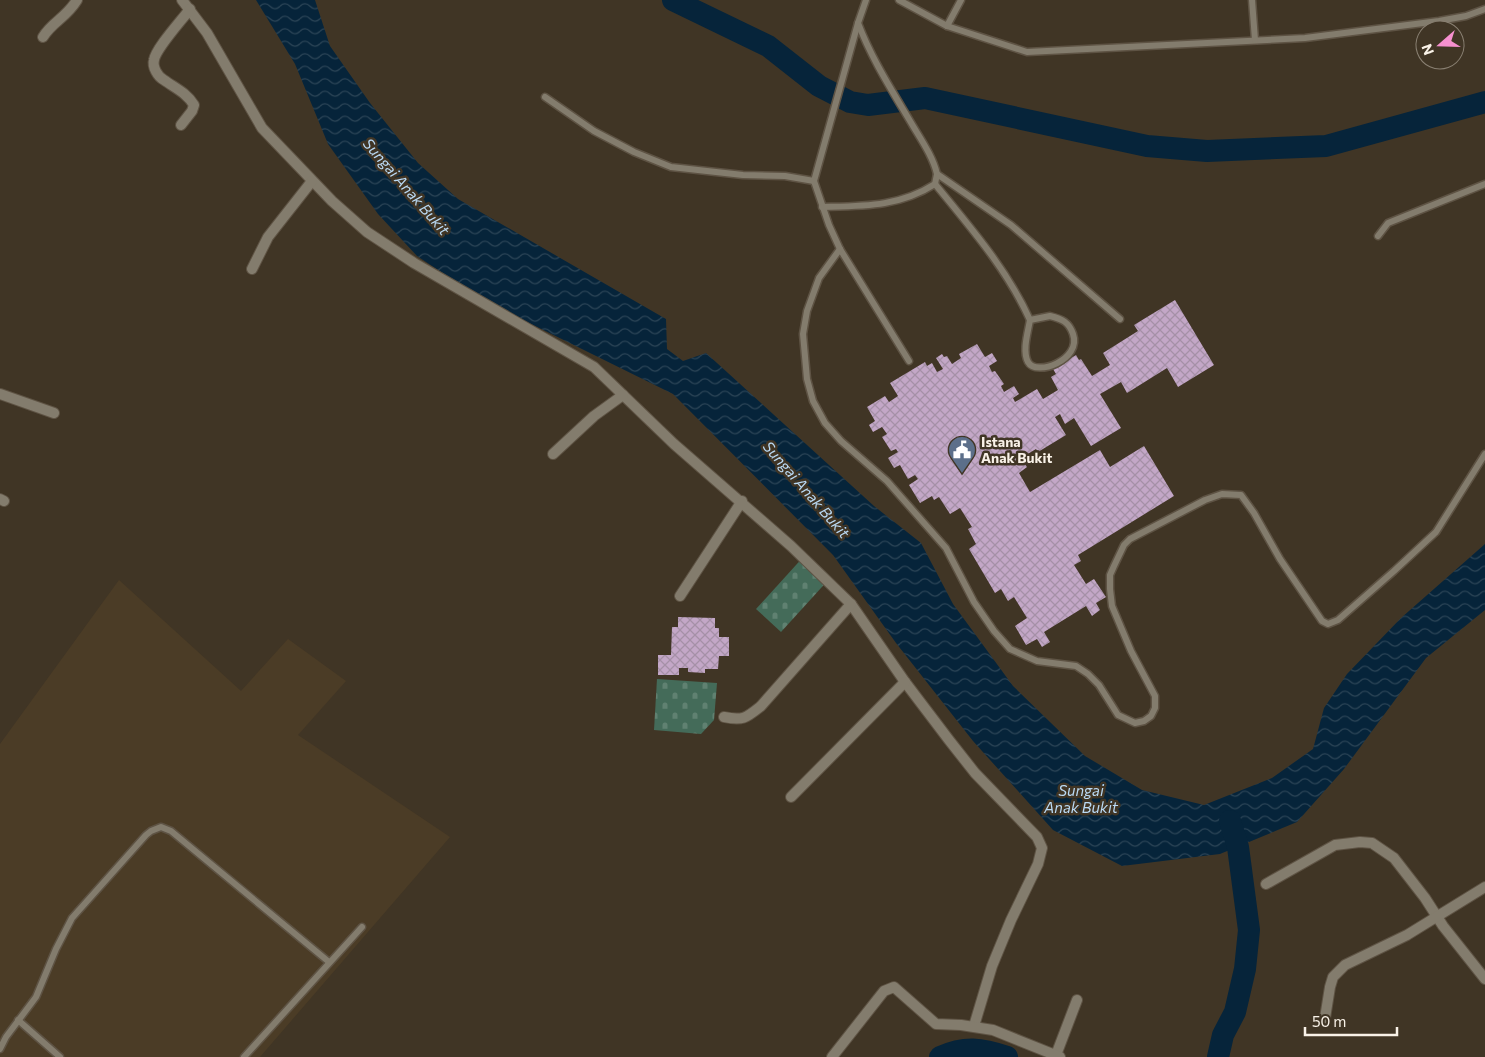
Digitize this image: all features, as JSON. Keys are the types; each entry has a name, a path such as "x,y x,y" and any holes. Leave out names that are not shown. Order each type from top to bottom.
{"street":[{"path":"43,37 48,30 70,11 76,0"},
{"path":"182,0 207,33 262,128 312,181 367,232 429,272 594,367 613,383 674,444 792,546 851,604 905,682 975,772 1038,837 1042,848 1038,864 1011,920 992,966 974,1026"},
{"path":"181,125 192,111 194,105 178,89 162,79 154,68 153,61 158,51 190,9"},
{"path":"252,269 268,237 312,181"},
{"path":"0,394 54,414"},
{"path":"553,454 594,416 623,395"},
{"path":"680,596 742,501"},
{"path":"724,717 746,718 761,706 851,604"},
{"path":"791,797 905,682"},
{"path":"1266,884 1335,845 1360,842 1372,843 1394,858 1437,917 1481,968 1485,979"},
{"path":"1325,1018 1333,978 1345,966 1407,935 1485,887"},
{"path":"832,1057 884,991 889,988 894,987 899,990 936,1024 974,1026 993,1030 1058,1056 1077,1000"}],"lane":[{"path":"866,0 814,181 822,207 840,248 909,361"},
{"path":"899,0 947,26 1027,52 1305,38 1439,21 1466,16 1485,9"},
{"path":"947,26 961,0"},
{"path":"1252,0 1255,40"},
{"path":"822,207 877,205 905,199 935,184 937,174 935,164 927,149 865,43 858,23"},
{"path":"544,98 594,131 634,152 671,167 743,175 785,176 814,181"},
{"path":"937,174 1012,225 1120,319"},
{"path":"935,184 988,248 1023,304 1030,320 1026,355 1028,362 1032,366 1039,368 1049,367 1061,362 1070,354 1074,339 1070,327 1062,319 1050,316 1030,320"},
{"path":"1378,236 1388,223 1485,184"},
{"path":"840,248 819,278 807,311 803,334 807,379 813,401 825,424 841,441 888,481 946,548 974,602 994,631 1010,649 1037,661 1076,666 1099,685 1118,715 1135,723 1144,721 1151,716 1155,696 1131,651 1112,606 1110,589 1110,575 1124,545 1130,539 1222,494 1241,495 1316,614 1322,621 1328,624 1338,620 1436,532 1485,454"},
{"path":"0,1049 6,1037 36,997 56,949 72,918 146,835 161,827 171,830 329,962"},
{"path":"244,1057 362,927"},
{"path":"18,1020 60,1057"}],"shaded area":[{"path":"119,580 241,691 288,639 346,681 298,735 450,837 260,1057 0,1057 0,744"}],"green space":[{"path":"806,554 831,577 781,632 756,609"},
{"path":"657,679 717,683 714,720 701,734 654,730"}],"water":[{"name":"Sungai Anak Bukit","path":"256,0 315,0 330,46 370,103 418,163 458,199 666,319 667,349 683,361 706,353 874,506 921,543 953,604 1013,686 1085,756 1142,790 1204,805 1272,778 1313,749 1324,708 1347,674 1401,618 1485,544 1485,610 1426,658 1344,769 1297,822 1220,854 1122,866 1053,830 973,741 896,643 833,555 673,394 485,301 417,256 378,214 328,144 295,64"}],"building":[{"name":"Istana Anak Bukit","path":"1175,300 1214,365 1178,387 1167,368 1127,393 1121,382 1100,394 1121,428 1091,446 1074,418 1065,424 1060,414 1055,417 1066,435 1038,452 1036,449 1021,458 1027,467 1019,473 1030,492 1100,450 1110,467 1144,446 1174,496 1078,555 1081,561 1074,565 1086,584 1094,579 1106,597 1096,603 1100,610 1092,616 1086,606 1044,632 1050,642 1042,647 1037,639 1026,645 1015,626 1027,618 1014,597 1008,601 1001,589 995,593 969,549 976,544 968,529 972,527 960,508 950,514 939,497 934,500 932,496 920,503 909,485 918,479 915,475 908,479 900,465 894,468 888,458 898,452 896,449 891,451 882,437 887,434 882,427 873,432 869,425 875,421 867,407 885,396 889,402 898,396 890,383 925,362 927,366 932,363 937,372 943,369 936,358 942,354 944,357 947,356 952,364 961,358 959,354 977,344 985,357 992,353 997,361 989,366 992,372 995,371 1004,384 1001,386 1004,392 1014,386 1019,394 1013,398 1015,402 1037,389 1043,399 1058,390 1051,377 1056,374 1053,369 1076,355 1079,360 1081,359 1092,376 1110,365 1103,353 1138,331 1134,325"},
{"path":"678,617 715,618 715,628 719,628 719,637 729,637 729,656 719,656 718,669 705,669 705,673 688,672 688,668 679,668 679,675 658,675 658,655 671,655 672,627 678,627"}],"waterway":[{"path":"673,0 768,46 819,86 850,102 868,105 925,98 1147,146 1207,151 1326,146 1485,102"},
{"path":"1218,1057 1223,1035 1235,1012 1245,969 1249,930 1238,847 1230,821"},
{"path":"940,1057 965,1050 981,1050 1007,1057"}],"place":[{"name":"Istana Anak Bukit","path":"962,474"}]}
